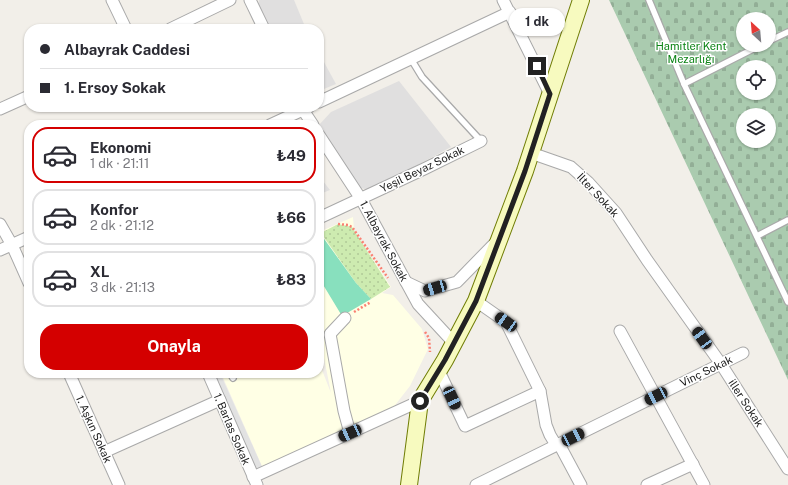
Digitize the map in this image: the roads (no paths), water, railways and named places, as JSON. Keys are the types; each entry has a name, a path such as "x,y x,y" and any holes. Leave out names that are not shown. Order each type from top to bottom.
{"street":[{"path":"112,0 124,24"},
{"path":"180,24 230,0"},
{"path":"250,0 262,24"},
{"path":"503,0 550,94"},
{"path":"409,485 420,401 439,371 476,301 531,153 581,0"},
{"path":"324,100 510,12"},
{"path":"0,109 24,98"},
{"path":"280,120 296,112"},
{"name":"Yeşil Beyaz Sokak","path":"324,216 482,141"},
{"name":"1. Albayrak Sokak","path":"324,143 361,199 418,304 454,342"},
{"name":"İlter Sokak","path":"531,153 571,167 588,182 616,213 647,260"},
{"path":"0,224 12,245 24,272"},
{"path":"406,282 425,291 456,282 500,237"},
{"path":"0,250 24,239"},
{"name":"iller Sokak","path":"647,260 721,364 788,469"},
{"path":"476,301 506,322 540,391 546,425 550,435 558,445 581,485"},
{"path":"345,318 330,334 344,411 350,433"},
{"path":"620,331 704,485"},
{"name":"Vinç Sokak","path":"476,485 743,353"},
{"path":"439,371 465,426 540,391"},
{"name":"1. Aşkın Sokak","path":"71,378 119,485"},
{"name":"1. Barlas Sokak","path":"210,378 255,481"},
{"path":"104,452 220,400"},
{"path":"255,481 350,433 420,401"},
{"path":"647,485 693,464"}],"lane":[{"path":"648,0 684,84 788,302"},
{"path":"776,38 788,32"},
{"path":"684,84 747,52"},
{"path":"411,59 422,77 482,141"},
{"path":"757,236 788,220"}],"park label":[{"name":"Hamitler Kent Mezarlığı","path":"691,52"}]}
